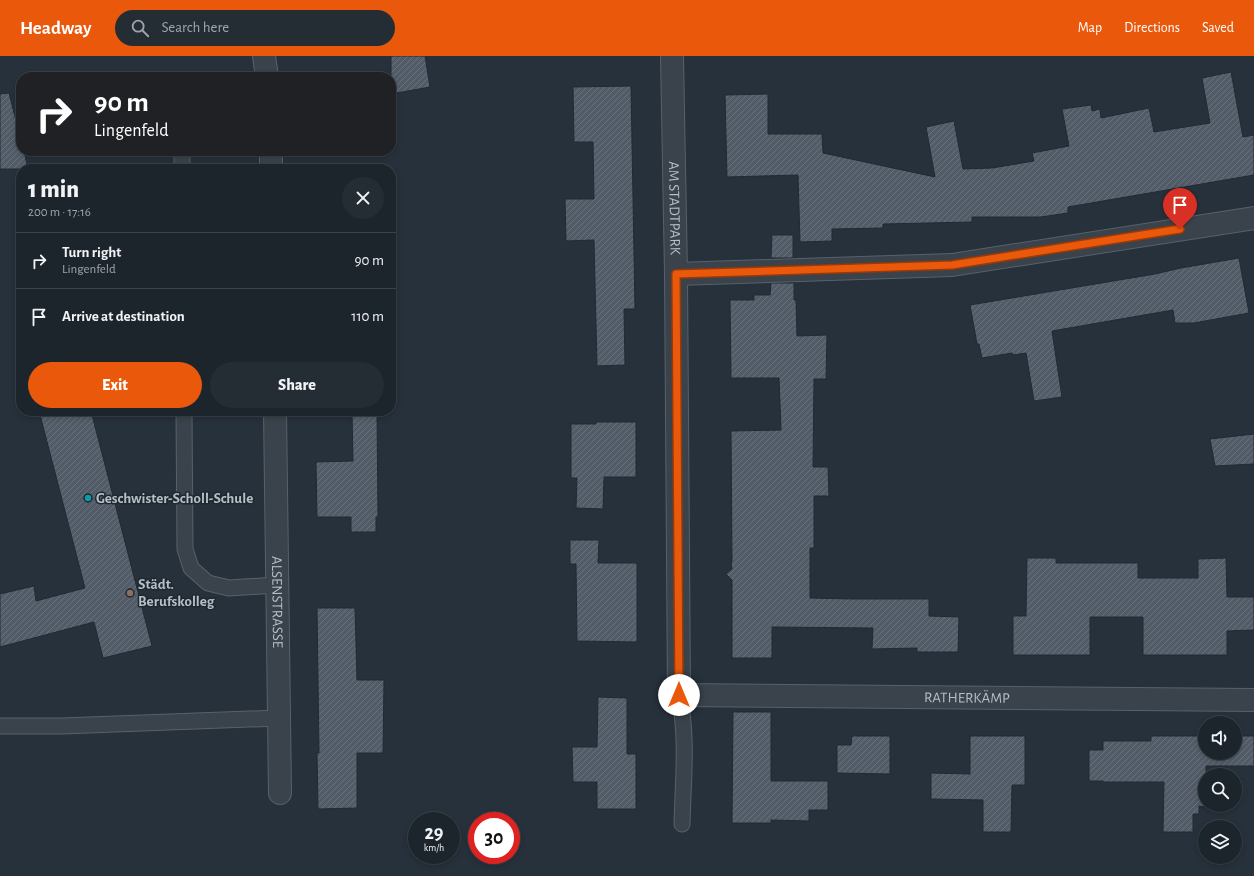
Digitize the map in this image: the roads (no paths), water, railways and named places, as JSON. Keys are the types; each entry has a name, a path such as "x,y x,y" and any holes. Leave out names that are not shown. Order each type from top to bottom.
{"street":[{"path":"264,56 266,72"},
{"name":"AM STADTPARK","path":"672,56 676,274 679,695"},
{"path":"676,274 952,265 1254,218"},
{"name":"ALSENSTRASSE","path":"274,416 280,793"},
{"name":"RATHERKÄMP","path":"679,695 1254,700"}],"lane":[{"path":"184,416 185,549 191,568 208,584 230,588 277,585"},
{"path":"679,695 682,708 685,739 682,824"},
{"path":"0,726 62,726 279,718"}],"place":[{"name":"Geschwister-Scholl-Schule","path":"88,498"},
{"name":"Städt. Berufskolleg","path":"130,593"}]}
